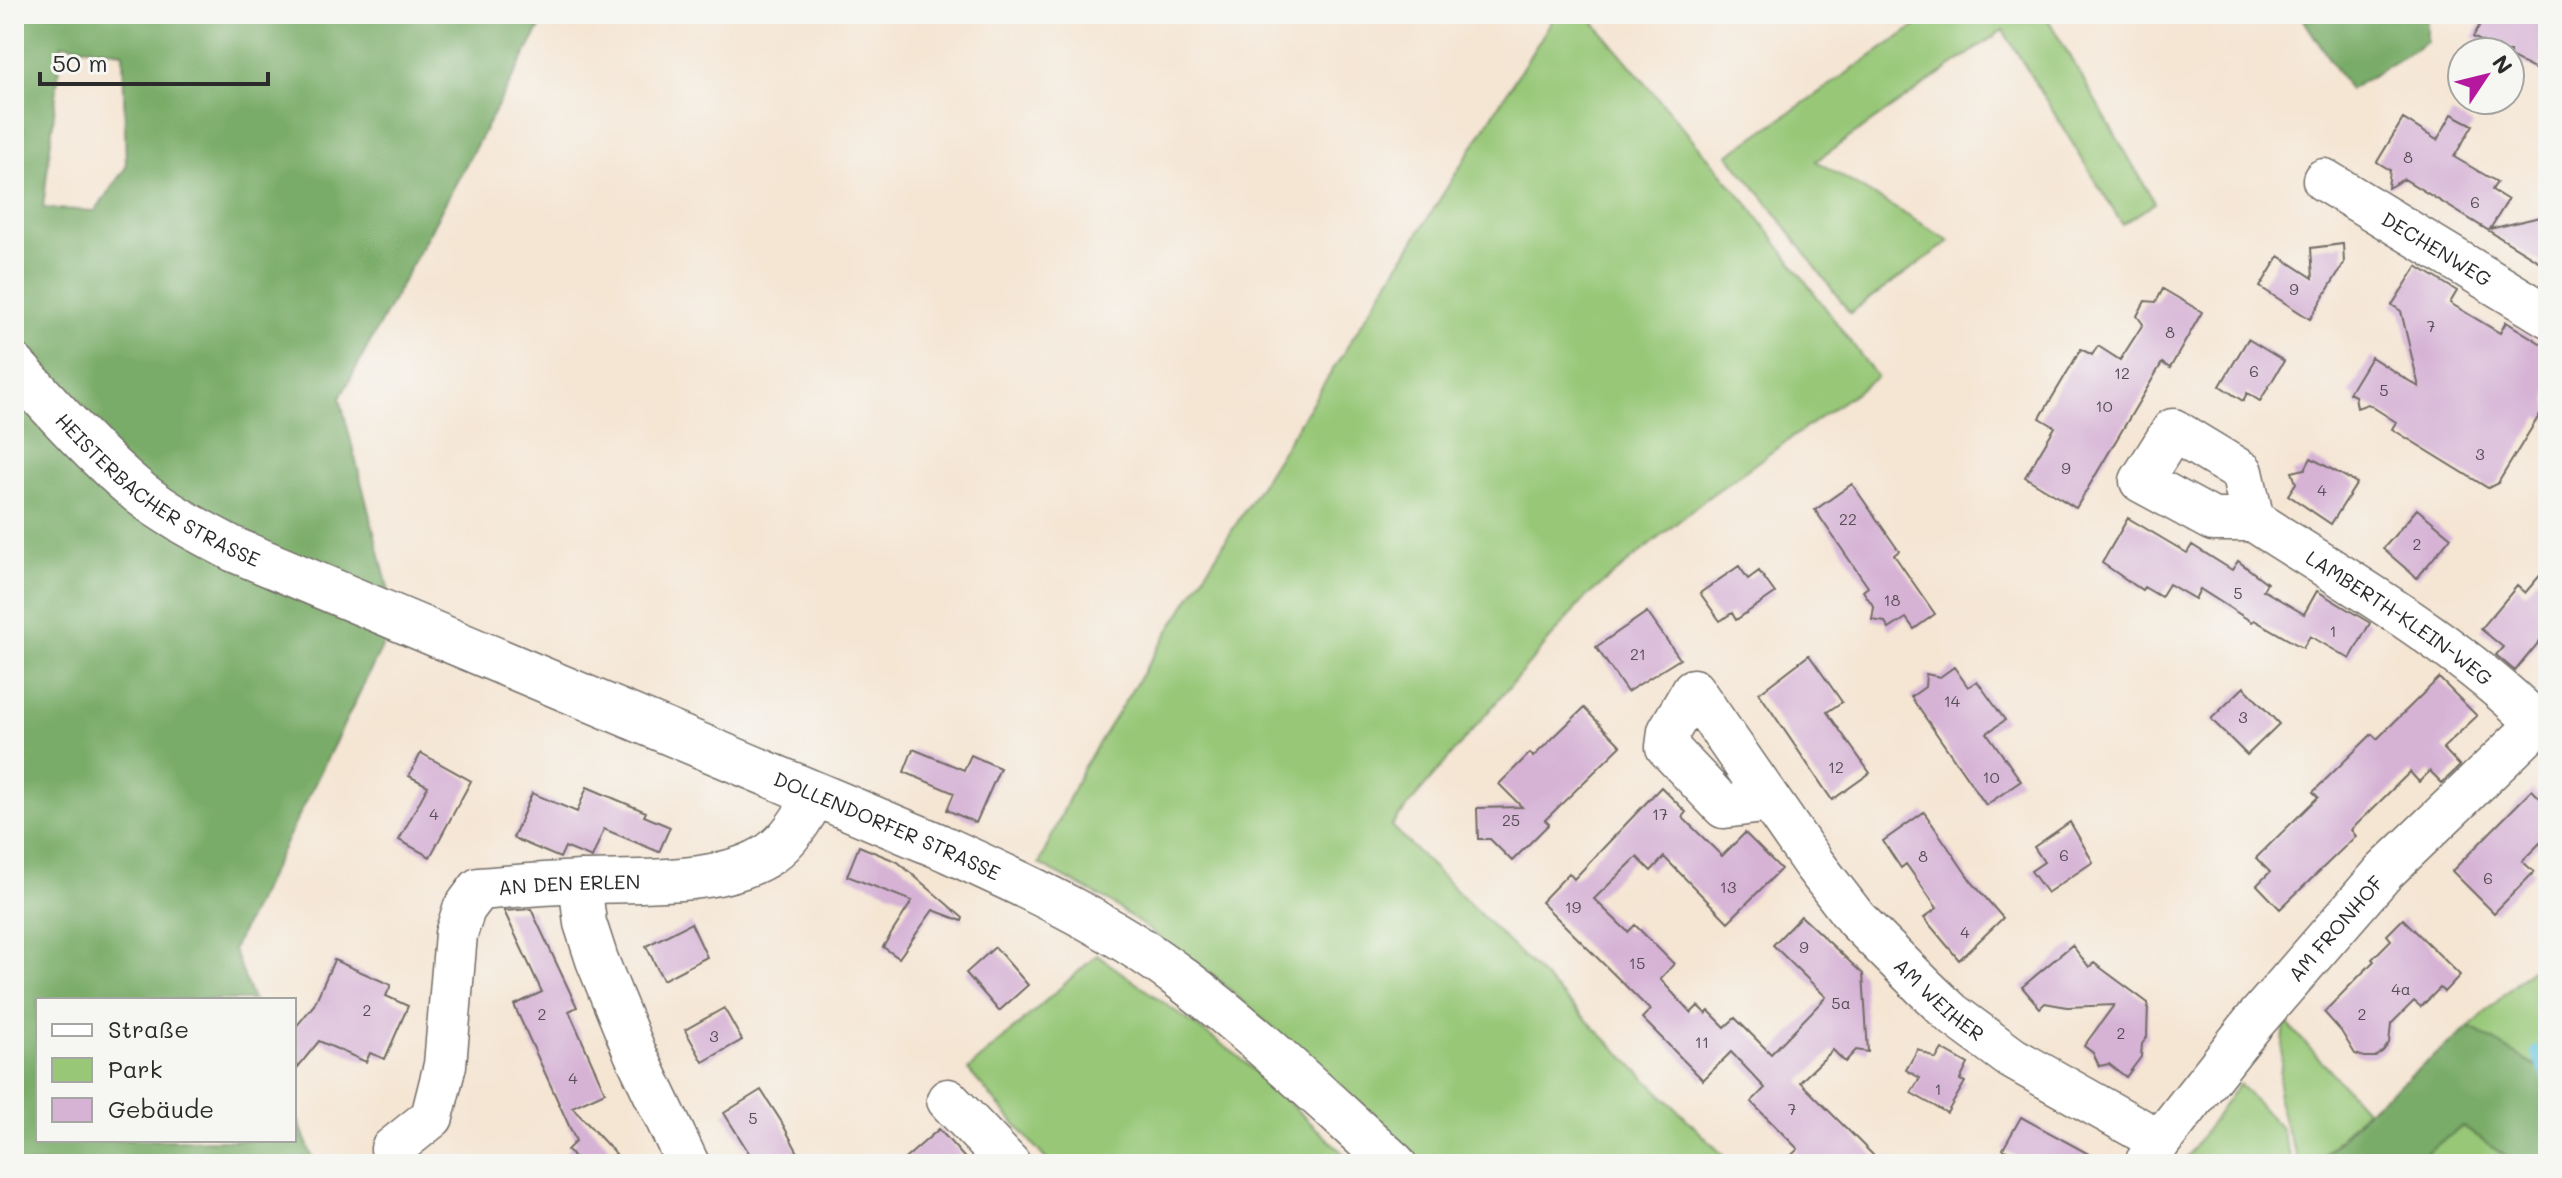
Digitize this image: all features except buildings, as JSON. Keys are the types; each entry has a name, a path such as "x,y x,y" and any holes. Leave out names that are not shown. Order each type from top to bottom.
{"main road":[{"name":"HEISTERBACHER STRASSE","path":"14,366 105,462 143,495 188,525 235,550 321,586"},
{"name":"DOLLENDORFER STRASSE","path":"321,586 1049,896 1115,933 1178,976 1256,1039 1394,1164"}],"street":[{"name":"DECHENWEG","path":"2324,180 2548,316"},
{"name":"LAMBERTH-KLEIN-WEG","path":"2253,520 2420,627 2509,695 2542,727"},
{"name":"AM FRONHOF","path":"2153,1153 2253,1023 2384,872 2542,727"},
{"name":"AN DEN ERLEN","path":"392,1149 432,1117 445,1065 456,934 464,909 479,889 695,876 737,869 771,853 791,832 815,795"},
{"name":"AM WEIHER","path":"1770,801 1856,919 1951,1013 2153,1153"},
{"path":"580,882 585,923 597,960 635,1053 688,1164"},
{"path":"948,1100 1009,1164"}],"green space":[{"path":"14,14 547,14 340,398 396,619 233,949 252,998 36,998 36,1142 296,1142 296,1115 315,1164 14,1164","holes":["62,44 123,52 126,167 95,211 43,208"]},
{"path":"1556,14 1587,14 1750,207 1877,377 1707,498 1585,598 1391,826 1732,1164 1425,1164 1213,975 1107,900 1039,864 1083,768"},
{"path":"1933,14 2045,14 2155,203 2122,224 2003,30 1816,161 1950,241 1850,313 1728,155"},
{"path":"2300,14 2427,14 2427,42 2349,90"},
{"path":"2548,953 2548,1073 2470,1027"},
{"path":"1097,955 1238,1056 1355,1164 1050,1164 968,1070"},
{"path":"2285,1021 2366,1110 2316,1164 2300,1164 2278,1100"},
{"path":"2470,1027 2548,1073 2548,1164 2517,1164 2463,1126 2410,1164 2317,1164 2368,1110"},
{"path":"2239,1084 2280,1127 2293,1164 2182,1164"},
{"path":"2463,1126 2517,1164 2410,1164"}],"waterway":[{"path":"2548,1043 2535,1052 2548,1080"}]}
